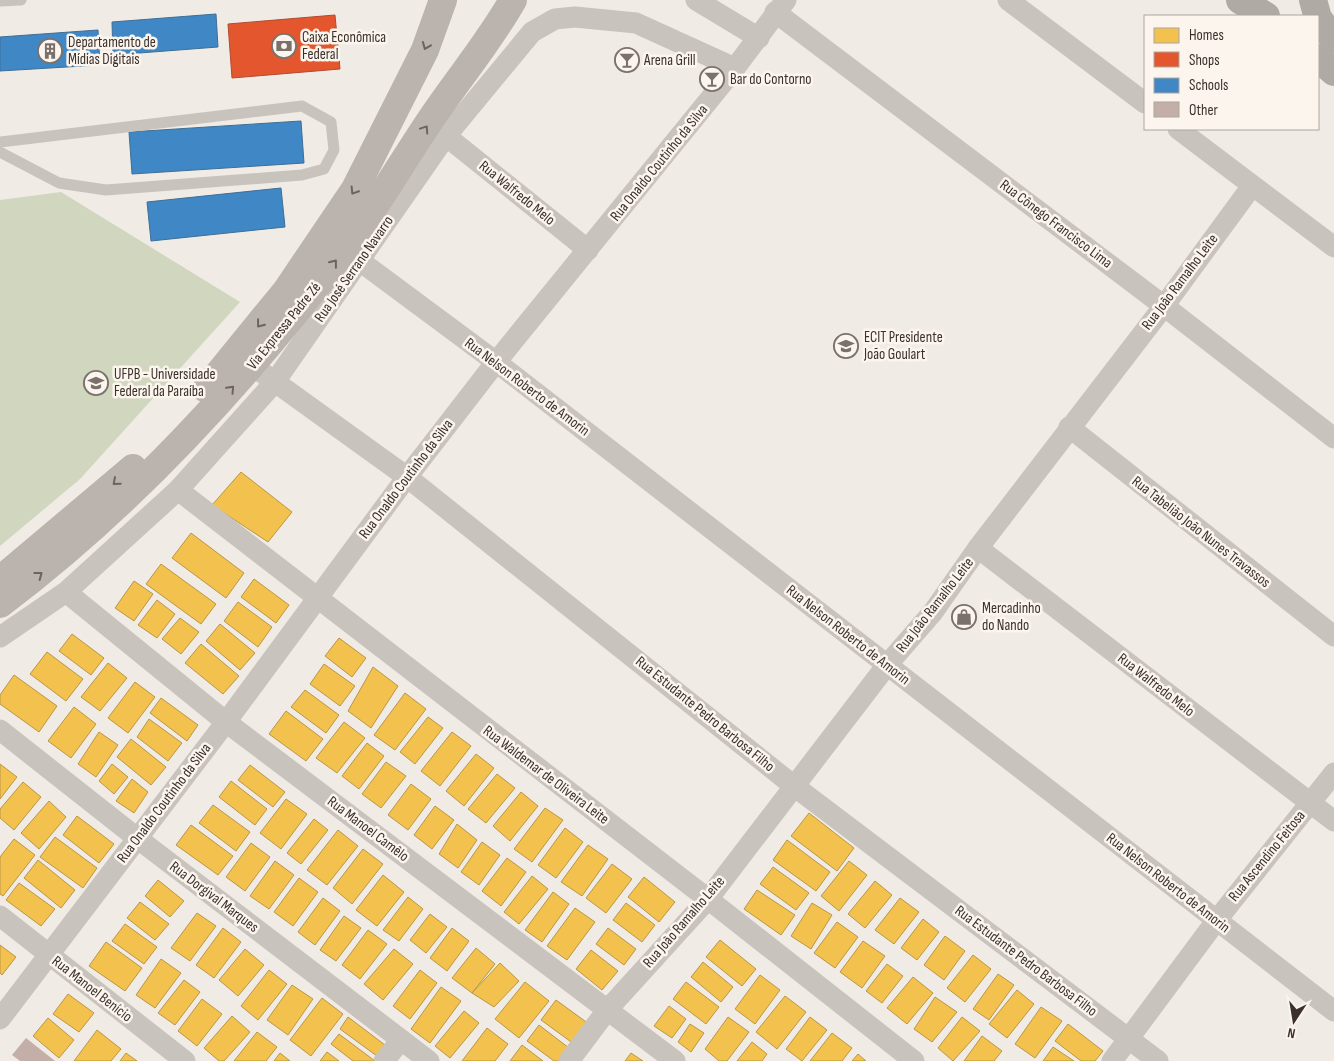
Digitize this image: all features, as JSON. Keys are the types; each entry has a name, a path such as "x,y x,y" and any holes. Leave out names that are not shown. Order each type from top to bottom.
{"highway":[{"path":"1240,0 1264,15"},
{"path":"1314,0 1317,15"},
{"path":"1319,19 1334,39"},
{"path":"1319,59 1334,72"}],"main road":[{"name":"Via Expressa Padre Zé","path":"0,580 149,454 229,363 286,291 355,189 425,50 443,0"},
{"name":"Via Expressa Padre Zé","path":"0,604 50,566 105,518 156,470 253,366 346,247 513,0"}],"street":[{"path":"1008,0 1144,102"},
{"path":"702,2 759,38"},
{"name":"Rua Onaldo Coutinho da Silva","path":"0,1019 226,722 407,477 496,362 759,38 781,6"},
{"name":"Rua Cônego Francisco Lima","path":"781,6 1334,438"},
{"name":"Rua José Serrano Navarro","path":"0,637 66,592 178,490 274,382 446,136 524,40 542,25 556,19 594,18 636,23 735,68"},
{"path":"1179,130 1334,247"},
{"name":"Rua Walfredo Melo","path":"446,136 588,250"},
{"name":"Rua João Ramalho Leite","path":"569,1061 608,1009 708,899 887,665 933,612 978,548 1069,427 1164,306 1252,186"},
{"name":"Rua Nelson Roberto de Amorin","path":"360,260 496,362 1334,1011"},
{"name":"Rua Estudante Pedro Barbosa Filho","path":"253,366 407,477 794,786 1158,1061"},
{"name":"Rua Tabelião João Nunes Travassos","path":"1069,427 1334,636"},
{"name":"Rua Waldemar de Oliveira Leite","path":"178,490 316,599 708,899 914,1061"},
{"name":"Rua Walfredo Melo","path":"978,548 1334,821"},
{"name":"Rua Manoel Camêlo","path":"66,592 226,722 675,1061"},
{"name":"Rua Dorgival Marques","path":"0,730 137,838 429,1061"},
{"name":"Rua Ascendino Feitosa","path":"1112,1061 1216,921 1334,773"},
{"name":"Rua Manoel Benício","path":"0,916 185,1061"},
{"path":"384,1061 402,1040"}],"lane":[{"path":"0,1 21,0"},
{"path":"0,142 302,106 331,122 334,150 324,169 302,175 106,190 59,183 0,152"}],"green space":[{"path":"61,192 240,302 80,479 0,546 0,200"}],"building: Homes":[{"path":"241,472 292,512 268,542 212,505"},
{"path":"191,533 244,573 226,598 172,558"},
{"path":"161,564 216,604 201,624 146,584"},
{"path":"254,579 289,605 276,623 241,597"},
{"path":"134,581 153,594 134,621 115,608"},
{"path":"157,600 175,614 157,638 138,625"},
{"path":"238,602 272,627 258,647 224,621"},
{"path":"180,618 199,632 181,654 162,639"},
{"path":"220,624 255,653 240,670 206,641"},
{"path":"72,634 104,658 91,675 59,651"},
{"path":"339,638 366,658 352,677 325,656"},
{"path":"201,644 239,676 223,694 185,663"},
{"path":"47,652 83,679 66,701 30,674"},
{"path":"108,663 127,678 100,711 81,697"},
{"path":"324,664 355,686 340,706 310,684"},
{"path":"373,667 398,686 371,728 348,711"},
{"path":"14,675 57,706 39,732 0,704 0,695"},
{"path":"135,682 155,697 128,733 108,718"},
{"path":"305,690 339,715 326,733 291,707"},
{"path":"405,693 426,709 395,750 374,735"},
{"path":"161,698 198,725 187,741 150,713"},
{"path":"74,707 96,724 71,758 48,741"},
{"path":"286,711 323,739 306,761 269,734"},
{"path":"428,717 443,728 415,764 400,752"},
{"path":"149,719 182,743 168,761 137,737"},
{"path":"344,722 365,738 337,773 316,758"},
{"path":"99,732 118,745 96,777 78,764"},
{"path":"452,732 471,746 440,786 421,771"},
{"path":"131,739 166,767 151,785 117,757"},
{"path":"367,743 384,756 359,789 342,776"},
{"path":"476,754 494,768 464,806 446,791"},
{"path":"386,762 406,776 381,808 362,794"},
{"path":"0,764 17,777 0,799"},
{"path":"112,764 128,777 114,794 99,781"},
{"path":"250,765 285,792 273,807 238,780"},
{"path":"497,774 515,788 486,823 468,809"},
{"path":"132,779 148,792 134,813 116,801"},
{"path":"231,781 267,809 255,825 219,797"},
{"path":"23,782 41,797 14,830 0,818 0,809"},
{"path":"411,784 431,799 408,830 388,815"},
{"path":"521,792 538,806 510,841 493,826"},
{"path":"286,799 307,814 281,849 260,833"},
{"path":"49,801 66,817 39,849 21,833"},
{"path":"213,805 250,832 236,851 199,823"},
{"path":"435,806 454,820 432,849 414,835"},
{"path":"545,808 563,820 532,862 514,849"},
{"path":"809,813 854,848 837,871 791,836"},
{"path":"77,816 114,844 99,863 63,835"},
{"path":"314,819 328,830 301,864 287,853"},
{"path":"457,824 477,840 458,868 439,854"},
{"path":"191,825 233,856 218,875 176,845"},
{"path":"565,828 583,842 556,878 538,865"},
{"path":"338,830 358,846 327,885 307,870"},
{"path":"55,837 97,868 83,888 40,857"},
{"path":"14,839 35,855 3,896 0,894 0,857"},
{"path":"787,840 830,872 816,891 773,860"},
{"path":"482,842 500,855 479,885 461,872"},
{"path":"251,843 270,857 245,891 226,877"},
{"path":"588,845 608,859 582,896 561,882"},
{"path":"363,849 383,864 352,904 333,888"},
{"path":"507,858 526,872 501,906 482,891"},
{"path":"38,860 75,890 61,908 24,878"},
{"path":"275,861 294,875 269,909 250,896"},
{"path":"849,861 867,875 839,911 821,896"},
{"path":"612,864 632,879 606,913 586,898"},
{"path":"773,867 809,893 796,910 760,884"},
{"path":"383,875 404,892 377,926 356,910"},
{"path":"532,876 548,889 519,924 504,912"},
{"path":"644,877 675,902 659,922 628,897"},
{"path":"299,878 318,892 293,926 274,912"},
{"path":"158,880 184,901 170,917 145,896"},
{"path":"875,881 892,895 865,928 848,914"},
{"path":"19,883 55,909 41,926 6,900"},
{"path":"757,890 795,915 781,935 744,909"},
{"path":"553,892 569,904 542,942 525,930"},
{"path":"408,897 423,909 399,941 383,930"},
{"path":"323,898 340,911 315,945 298,932"},
{"path":"900,898 919,912 894,944 875,930"},
{"path":"140,902 169,924 155,940 127,918"},
{"path":"626,903 655,925 642,942 613,920"},
{"path":"812,903 832,915 811,949 791,936"},
{"path":"575,908 595,922 567,960 547,946"},
{"path":"197,913 216,926 190,961 171,948"},
{"path":"430,914 447,927 426,953 410,940"},
{"path":"344,916 361,928 336,961 320,950"},
{"path":"923,919 939,932 917,960 901,948"},
{"path":"837,922 858,937 835,968 814,953"},
{"path":"125,924 157,947 144,964 112,941"},
{"path":"223,928 241,942 214,978 196,965"},
{"path":"452,928 469,941 447,971 430,958"},
{"path":"608,928 636,949 624,965 596,944"},
{"path":"368,930 387,944 360,979 342,965"},
{"path":"945,936 965,951 944,980 924,965"},
{"path":"720,940 756,969 742,986 706,957"},
{"path":"863,941 885,956 862,988 840,972"},
{"path":"106,942 142,968 125,991 89,966"},
{"path":"0,945 16,957 2,975 0,973"},
{"path":"476,948 495,964 472,993 452,978"},
{"path":"245,949 264,965 238,996 219,980"},
{"path":"394,949 413,964 383,1000 364,984"},
{"path":"591,950 618,971 602,990 576,969"},
{"path":"973,955 991,969 965,1002 947,988"},
{"path":"161,959 181,973 155,1008 136,995"},
{"path":"703,962 733,987 721,1002 691,977"},
{"path":"500,963 519,981 494,1007 472,993"},
{"path":"887,964 903,976 882,1003 866,991"},
{"path":"269,970 287,984 258,1020 241,1006"},
{"path":"420,970 437,983 410,1019 393,1006"},
{"path":"998,974 1014,985 989,1020 973,1009"},
{"path":"760,975 780,990 755,1024 735,1009"},
{"path":"913,977 933,993 907,1024 887,1008"},
{"path":"184,980 200,992 175,1025 158,1013"},
{"path":"525,982 549,1001 519,1038 495,1019"},
{"path":"686,982 719,1007 706,1024 673,999"},
{"path":"292,985 313,999 288,1035 267,1020"},
{"path":"441,987 461,1001 430,1043 411,1029"},
{"path":"1017,990 1034,1004 1007,1038 989,1024"},
{"path":"68,994 94,1013 79,1032 53,1014"},
{"path":"785,996 806,1012 777,1049 756,1032"},
{"path":"935,997 957,1012 932,1042 914,1029"},
{"path":"322,998 343,1014 311,1056 290,1040"},
{"path":"202,999 222,1014 197,1046 178,1031"},
{"path":"556,1000 589,1024 574,1044 541,1020"},
{"path":"669,1006 686,1019 672,1038 654,1026"},
{"path":"1041,1007 1062,1021 1035,1058 1015,1044"},
{"path":"464,1011 479,1023 450,1058 435,1046"},
{"path":"232,1016 250,1032 224,1061 219,1061 204,1048"},
{"path":"348,1017 389,1048 381,1059 340,1029"},
{"path":"728,1017 749,1032 727,1061 719,1061 705,1049"},
{"path":"810,1017 827,1030 802,1061 786,1049"},
{"path":"962,1017 980,1031 953,1061 938,1048"},
{"path":"48,1018 74,1040 59,1058 33,1036"},
{"path":"690,1024 704,1033 691,1052 678,1042"},
{"path":"1068,1024 1103,1051 1095,1061 1081,1061 1055,1041"},
{"path":"539,1025 569,1048 560,1061 554,1061 527,1041"},
{"path":"487,1028 508,1044 495,1061 462,1061"},
{"path":"97,1030 121,1049 111,1061 74,1061"},
{"path":"257,1032 277,1047 266,1061 234,1061"},
{"path":"832,1033 852,1048 842,1061 810,1061"},
{"path":"339,1034 375,1061 353,1061 331,1044"},
{"path":"982,1036 1002,1051 994,1061 964,1061"},
{"path":"752,1042 767,1054 762,1061 737,1061"},
{"path":"522,1045 543,1061 510,1061"},
{"path":"1053,1047 1074,1061 1043,1061"},
{"path":"327,1052 339,1061 320,1061"},
{"path":"126,1053 137,1061 120,1061"},
{"path":"280,1053 290,1061 274,1061"},
{"path":"631,1053 643,1061 625,1061"},
{"path":"858,1054 866,1061 852,1061"}],"building: Shops":[{"name":"Caixa Econômica Federal","path":"335,15 340,69 232,78 228,24"}],"building: Schools":[{"path":"216,14 218,47 113,55 112,22"},
{"name":"Departamento de Mídias Digitais","path":"98,30 100,65 0,71 0,37"},
{"path":"301,121 304,163 132,174 129,132"},
{"path":"281,188 285,227 151,241 147,202"}],"building: Other":[{"path":"26,1038 55,1061 20,1061 12,1055"}],"place":[{"name":"Caixa Econômica Federal","path":"284,46"},
{"name":"Departamento de Mídias Digitais","path":"50,51"},
{"name":"Arena Grill","path":"627,60"},
{"name":"Bar do Contorno","path":"712,79"},
{"name":"ECIT Presidente João Goulart","path":"846,346"},
{"name":"UFPB - Universidade Federal da Paraíba","path":"96,383"},
{"name":"Mercadinho do Nando","path":"964,617"}]}
